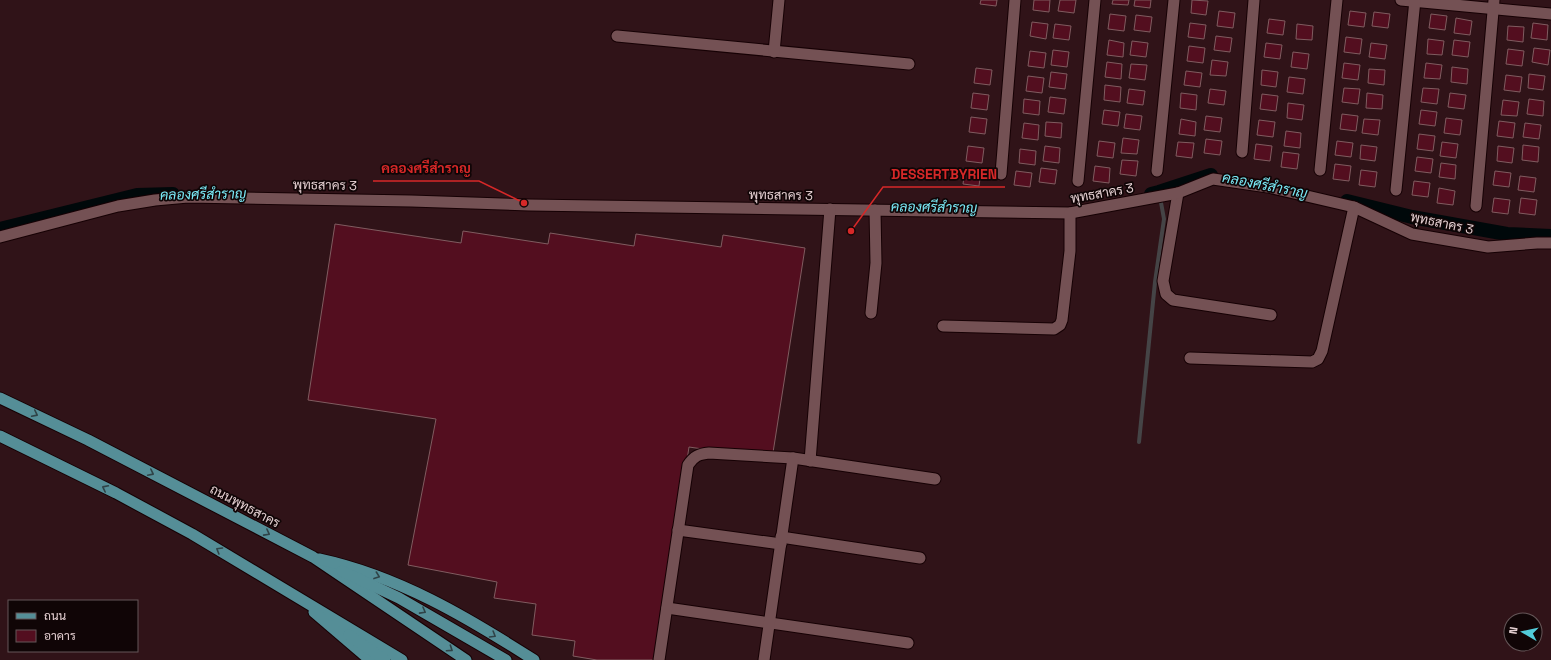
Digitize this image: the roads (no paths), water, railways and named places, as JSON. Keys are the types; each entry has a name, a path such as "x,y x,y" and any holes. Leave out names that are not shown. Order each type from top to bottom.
{"main road":[{"name":"ถนนพุทธสาคร","path":"0,398 95,443 313,557 466,660"},
{"path":"0,436 74,472 185,530 402,660"},
{"path":"313,557 399,598 506,660"},
{"path":"313,557 358,569 415,592 456,612 534,660"},
{"path":"289,591 370,660"},
{"path":"289,591 385,660"}],"street":[{"path":"774,52 779,0"},
{"path":"1001,174 1015,0"},
{"path":"1078,181 1095,0"},
{"path":"1157,171 1174,0"},
{"path":"1242,152 1254,0"},
{"path":"1320,170 1337,0"},
{"path":"1401,0 1494,4 1551,14"},
{"path":"1396,190 1414,1"},
{"path":"1476,206 1494,4"},
{"path":"617,36 909,64"},
{"name":"พุทธสาคร 3","path":"0,237 118,206 155,200 188,198 412,201 529,205 1070,213 1178,193 1213,179 1268,187 1354,207 1412,234 1488,247 1551,243"},
{"path":"1178,193 1163,281 1166,294 1173,300 1271,314"},
{"path":"1190,358 1312,362 1318,359 1322,351 1354,207"},
{"path":"810,461 830,209"},
{"path":"871,313 876,264 875,210"},
{"path":"943,326 1054,329 1060,325 1062,320 1070,251 1070,213"},
{"path":"659,660 688,465 693,458 700,454 709,453 793,458 935,479"},
{"path":"764,660 793,458"},
{"path":"678,530 781,540 920,558"},
{"path":"667,608 908,643"}],"waterway":[{"name":"คลองศรีสำราญ","path":"1151,194 1211,175"},
{"name":"คลองศรีสำราญ","path":"0,229 137,195 173,194"},
{"path":"1139,442 1155,282 1164,219 1160,197"},
{"name":"คลองศรีสำราญ","path":"1347,201 1412,217 1507,234 1551,236"}],"place":[{"name":"คลองศรีสำราญ","path":"524,203"},
{"name":"DESSERTBYRIEN","path":"851,231"}]}
